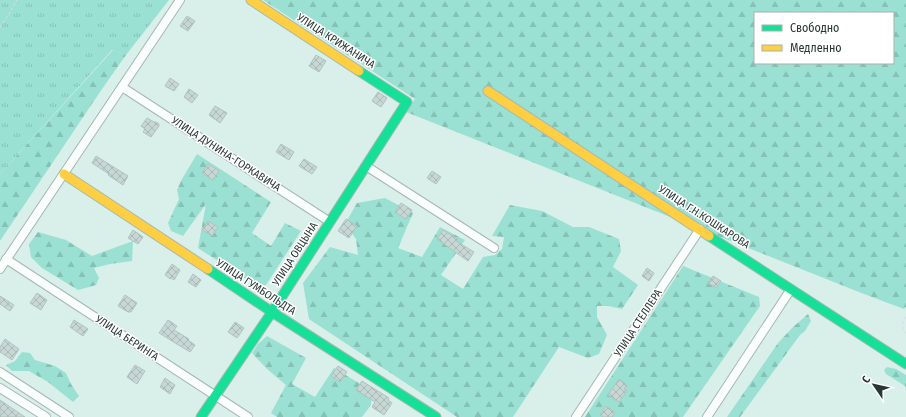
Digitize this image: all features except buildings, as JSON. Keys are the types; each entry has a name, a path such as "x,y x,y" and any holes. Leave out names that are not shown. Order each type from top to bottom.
{"street":[{"path":"0,269 180,0"},
{"name":"УЛИЦА КРИЖАНИЧА","path":"251,0 407,102"},
{"name":"УЛИЦА ДУНИНА-ГОРКАВИЧА","path":"122,86 330,222"},
{"name":"УЛИЦА Г.Н.КОШКАРОВА","path":"488,91 906,364"},
{"name":"УЛИЦА ОВЦЫНА","path":"201,417 272,312 407,102"},
{"path":"366,166 494,248"},
{"name":"УЛИЦА ГУМБОЛЬДТА","path":"64,174 272,312 436,417"},
{"name":"УЛИЦА СТЕЛЛЕРА","path":"576,417 700,229"},
{"name":"УЛИЦА БЕРИНГА","path":"6,259 248,417"},
{"path":"707,417 791,289"},
{"path":"0,372 69,417"},
{"path":"0,388 46,417"}],"path":[{"path":"0,27 17,0"},
{"path":"906,317 903,320 902,327 906,334"}],"green space":[{"path":"0,0 169,0 126,55 112,50 0,174"},
{"path":"263,0 906,0 906,307 904,309 864,294 406,112 415,99"},
{"path":"113,50 126,55 0,241 0,174"},
{"path":"197,154 271,202 252,233 271,246 285,223 301,231 266,285 258,287 198,248 206,204 183,236 171,231 168,223 179,199 177,190"},
{"path":"385,198 413,213 398,248 422,257 440,227 465,240 441,275 463,289 483,257 495,255 502,249 504,237 492,236 510,205 542,211 573,227 589,227 619,239 621,251 613,267 638,285 622,309 608,306 597,306 597,317 607,335 599,354 588,358 559,347 513,417 457,417 309,319 303,283 330,247 358,255 356,239 345,224 357,203"},
{"path":"38,232 66,240 92,256 133,241 132,261 94,268 99,278 96,285 78,290 42,268 31,257 29,244"},
{"path":"683,266 759,297 760,306 683,417 585,417"},
{"path":"808,314 811,321 805,331 800,335 740,417 727,417 778,343"},
{"path":"267,336 306,358 292,384 315,397 334,368 372,391 371,405 362,417 277,417 271,413 286,385 267,369 252,353 258,344"},
{"path":"22,352 30,353 35,360 55,366 66,373 79,396 73,402 48,382 29,371 12,371 6,365 15,361"},
{"path":"887,367 896,369 906,375 906,389 905,386 886,374 884,370"}],"traffic: fast":[{"path":"201,417 272,312 407,102 359,71"},
{"path":"709,236 906,364"},
{"path":"208,269 272,312 436,417"}],"traffic: slow":[{"path":"251,0 359,71"},
{"path":"488,91 709,236"},
{"path":"64,174 208,269"}]}
